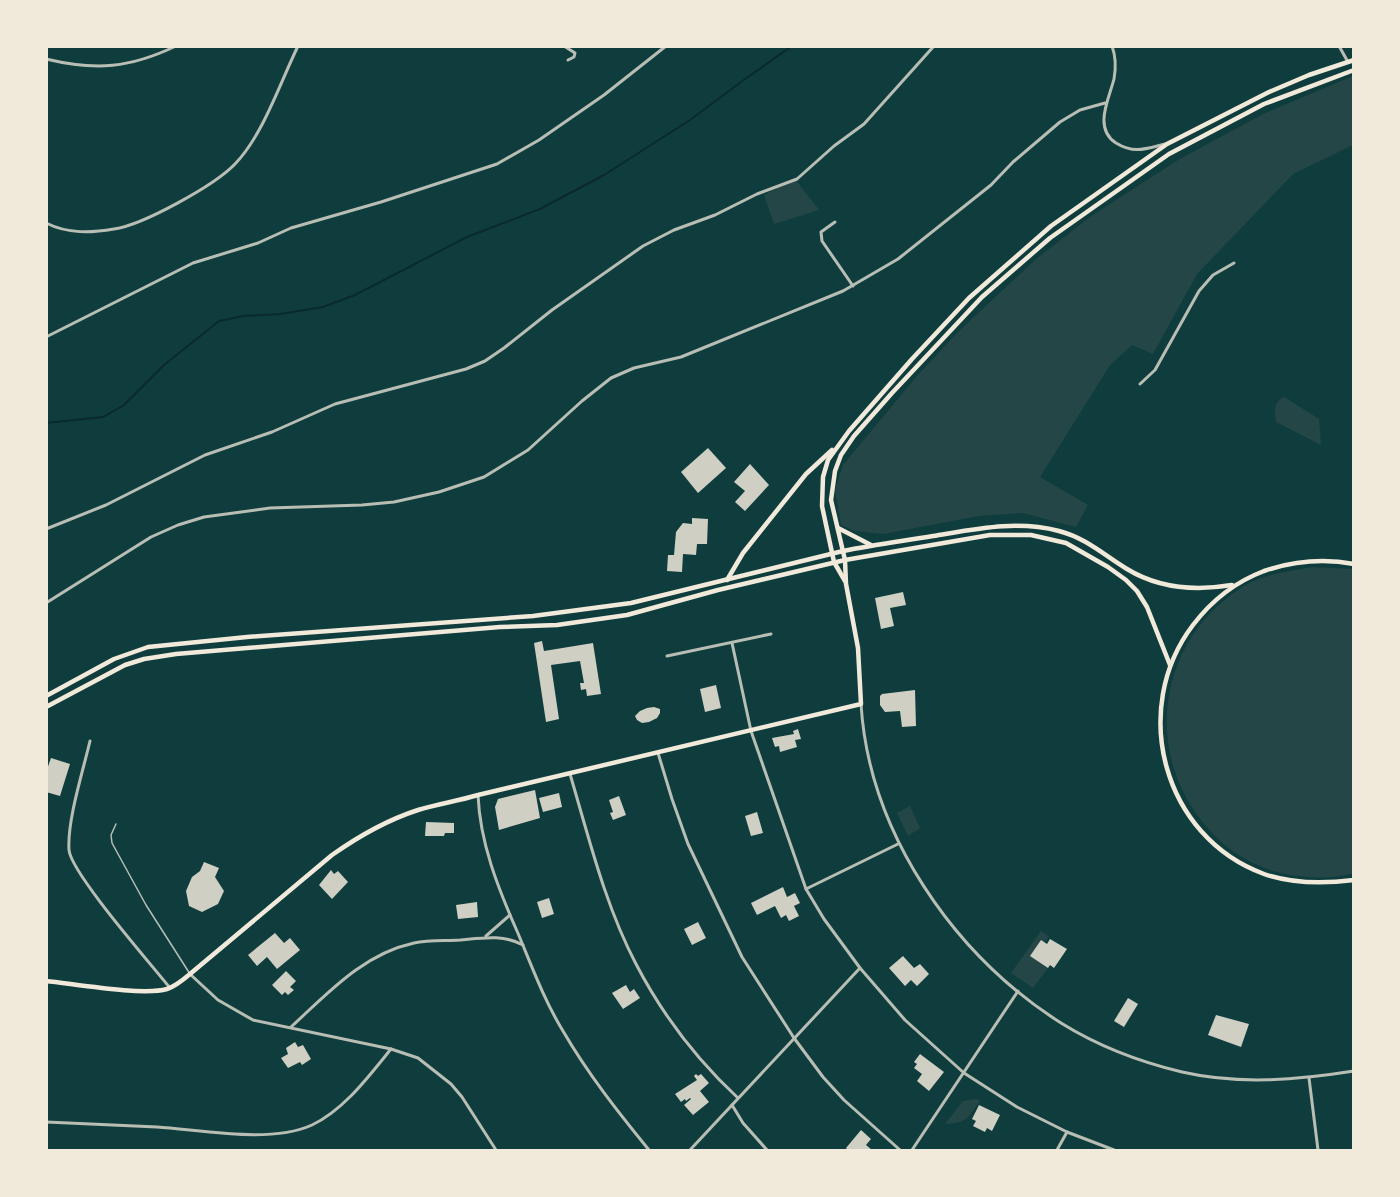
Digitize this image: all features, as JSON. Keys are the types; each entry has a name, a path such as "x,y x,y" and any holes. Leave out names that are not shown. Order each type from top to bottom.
{"main road":[{"path":"727,580 743,552 806,474 837,447 912,358 993,276 1051,226 1167,144 1269,92 1351,61"},
{"path":"46,981 132,990 170,988 351,841 381,825 419,810 478,795 861,705 858,648 846,584 846,560 833,513 831,487 841,455 854,436 982,297 1050,238 1169,154 1264,104 1353,70"},
{"path":"837,447 825,468 822,506 834,562 846,584"},
{"path":"46,696 114,659 148,647 247,637 533,616 631,603 832,553 988,526 1034,526 1060,531 1091,543 1127,569 1164,584 1195,588 1232,585"},
{"path":"837,528 871,545"},
{"path":"46,706 110,672 144,659 176,654 500,627 557,625 627,615 834,562 990,535 1008,534 1052,539 1078,548 1126,580 1137,591 1147,607 1170,665"},
{"path":"933,536 935,545"},
{"path":"1353,564 1312,560 1283,565 1232,585 1203,612 1184,637 1170,665 1162,690 1159,715 1163,759 1173,789 1190,817 1210,841 1235,860 1264,874 1294,882 1326,884 1353,880"}],"street":[{"path":"46,59 88,67 119,66 143,61 176,46"},
{"path":"46,223 74,232 115,229 177,203 209,185 235,164 255,137 298,46"},
{"path":"564,46 575,53 574,57 568,60"},
{"path":"46,338 193,263 258,243 302,224 381,202 497,164 539,140 604,95 666,46"},
{"path":"46,529 106,505 205,454 272,432 335,404 466,369 485,361 552,310 643,246 674,230 715,215 757,194 797,179 829,150 864,124 934,46"},
{"path":"1112,46 1115,54 1114,78 1105,103 1106,132 1110,139 1122,147 1137,151 1167,144"},
{"path":"1339,46 1351,61"},
{"path":"46,603 151,537 204,517 270,508 394,502 439,492 484,477 528,450 582,401 616,375 634,368 681,357 843,291 898,259 991,185 1012,162 1060,122 1080,110 1105,103"},
{"path":"835,222 821,232 822,241 853,286"},
{"path":"1140,384 1155,370 1199,291 1213,275 1234,262"},
{"path":"667,656 771,634"},
{"path":"732,643 751,731 806,889 824,919 860,968 905,1020 964,1073 1017,1107 1067,1132 1114,1150"},
{"path":"861,705 862,725 868,754 880,796 898,844 918,879 940,912 982,959 1018,991 1060,1023 1119,1053 1184,1072 1233,1079 1276,1080 1309,1078 1353,1071"},
{"path":"90,741 70,830 70,858 85,882 170,988"},
{"path":"658,753 688,844 734,941 754,977 823,1077 844,1100 900,1150"},
{"path":"570,774 616,919 636,964 677,1030 712,1073 738,1098"},
{"path":"478,795 482,833 510,915 561,1029 596,1083 649,1150"},
{"path":"806,889 898,844"},
{"path":"485,937 510,915"},
{"path":"291,1027 356,969 386,951 417,942 485,937 505,938 523,945"},
{"path":"690,1150 860,968"},
{"path":"190,974 218,1000 243,1016 265,1024 291,1027 391,1049 418,1058 446,1079 462,1097 496,1150"},
{"path":"912,1150 1018,991"},
{"path":"46,1122 147,1126 221,1133 277,1133 300,1130 323,1119 335,1110 391,1049"},
{"path":"1309,1078 1318,1150"},
{"path":"732,1105 767,1150"},
{"path":"1057,1150 1067,1132"}],"lane":[{"path":"116,824 111,835 111,843 146,905 190,974"}],"shaded area":[{"path":"1353,76 1353,145 1293,174 1197,274 1153,354 1132,345 1110,365 1040,477 1088,505 1076,527 1023,513 979,516 883,534 855,531 841,525 835,490 843,465 917,376 959,331 1036,259 1090,217 1178,160 1265,113"},
{"path":"795,179 819,210 774,224 764,195"},
{"path":"1284,397 1319,419 1321,445 1276,422 1276,404"},
{"path":"1313,567 1353,569 1354,873 1330,877 1280,873 1238,855 1220,841 1189,803 1175,770 1167,736 1168,702 1176,669 1191,637 1214,609 1252,582"},
{"path":"910,806 920,828 908,836 897,813"},
{"path":"1041,931 1049,936 1044,943 1041,941 1030,956 1048,968 1033,988 1011,973"},
{"path":"976,1099 980,1101 963,1121 945,1124 963,1101"}],"building":[{"path":"708,448 726,468 698,493 681,472"},
{"path":"750,464 769,485 745,511 735,502 745,491 734,482"},
{"path":"692,518 708,519 707,544 697,544 696,555 683,554 682,572 667,571 668,555 674,555 676,532 683,523 692,524"},
{"path":"903,592 906,605 890,608 894,626 881,629 875,598"},
{"path":"542,641 544,651 593,643 601,694 587,696 586,689 581,690 580,683 584,683 580,661 551,665 559,719 546,722 534,643"},
{"path":"716,685 721,708 705,712 700,689"},
{"path":"915,690 916,726 902,727 900,711 885,712 880,705 880,696"},
{"path":"654,707 660,709 657,718 642,723 637,720 635,716 640,711"},
{"path":"798,729 801,739 795,740 797,747 780,752 779,746 775,747 772,738 794,734 793,731"},
{"path":"51,758 70,764 60,796 46,792 46,772"},
{"path":"535,790 540,818 499,830 495,807 498,799"},
{"path":"559,793 562,807 543,812 539,798"},
{"path":"619,796 626,815 613,820 609,800"},
{"path":"757,812 763,833 751,836 745,816"},
{"path":"426,822 454,823 454,833 445,833 444,836 425,836"},
{"path":"204,862 219,868 215,877 224,891 218,904 202,912 189,906 186,891 192,877 200,871"},
{"path":"331,870 334,874 338,871 348,882 332,899 319,885"},
{"path":"783,887 787,897 795,893 800,903 794,906 799,916 789,921 786,915 781,918 775,906 757,915 751,903"},
{"path":"549,898 554,914 542,918 537,902"},
{"path":"477,902 478,917 458,919 456,905"},
{"path":"698,922 706,938 692,945 684,929"},
{"path":"275,933 284,943 290,938 300,950 277,969 267,957 257,966 248,955"},
{"path":"1050,939 1067,949 1054,968 1050,965 1048,968 1030,956 1041,940 1047,944"},
{"path":"903,956 914,968 920,964 929,974 917,986 911,980 905,986 889,968"},
{"path":"286,971 296,981 290,987 294,990 288,995 285,992 282,995 272,985"},
{"path":"626,985 630,992 634,989 640,998 623,1009 612,993"},
{"path":"1128,998 1138,1004 1124,1027 1114,1021"},
{"path":"1216,1015 1249,1024 1241,1047 1208,1035"},
{"path":"295,1042 298,1047 303,1045 311,1059 302,1065 300,1062 288,1068 281,1058 288,1054 286,1048"},
{"path":"920,1054 944,1072 929,1091 917,1081 922,1074 914,1068 917,1064 914,1062"},
{"path":"696,1074 698,1076 701,1074 709,1083 700,1091 709,1102 693,1115 684,1105 691,1099 681,1102 675,1094 697,1080 694,1076"},
{"path":"979,1105 1000,1115 992,1131 987,1128 985,1132 973,1126 976,1121 972,1119"},
{"path":"861,1130 871,1139 866,1145 872,1150 848,1150 846,1148"}],"waterway":[{"path":"46,423 103,417 124,405 164,365 219,321 323,307 355,295 467,237 540,209 604,175 690,120 792,46"}]}
